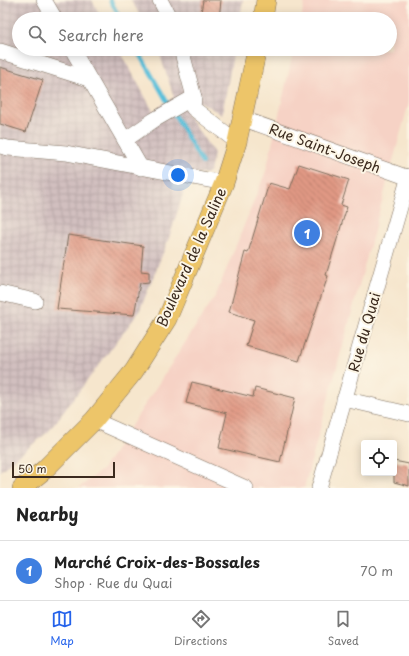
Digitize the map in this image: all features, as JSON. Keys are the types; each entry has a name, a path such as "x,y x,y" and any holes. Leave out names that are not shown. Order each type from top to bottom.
{"main road":[{"path":"264,12 266,0"},
{"name":"Boulevard de la Saline","path":"22,488 44,470 94,420 134,371 166,319 224,183 237,142 255,56"}],"street":[{"path":"44,0 51,12"},
{"path":"160,0 166,12"},
{"path":"0,51 12,55"},
{"path":"16,56 89,78"},
{"path":"76,56 141,168"},
{"path":"183,56 194,97 193,108 237,142"},
{"path":"125,140 154,120 194,97"},
{"name":"Rue Saint-Joseph","path":"241,118 409,177"},
{"path":"0,146 66,153 224,183"},
{"name":"Rue du Quai","path":"319,488 409,177"},
{"path":"0,293 35,301"},
{"path":"344,399 409,414"},
{"path":"94,420 246,488"}],"shaded area":[{"path":"0,0 92,0 98,12 12,12 12,56 123,56 153,111 174,97 160,56 233,56 222,115 201,102 186,113 214,153 210,171 206,174 175,175 172,188 184,191 169,238 139,312 49,431 0,471"},
{"path":"131,0 243,0 241,12 138,12"},
{"path":"305,0 409,0 409,102 304,488 79,488 103,469 216,295 266,171 292,56 397,56 397,12 302,12"}],"building":[{"path":"203,0 221,0 220,12 201,12"},
{"path":"0,67 43,80 26,132 0,124"},
{"path":"299,164 349,180 341,205 347,207 326,275 328,276 299,361 246,346 254,320 229,312 245,252 248,253 269,183 290,189"},
{"path":"68,235 143,246 141,271 149,272 149,282 140,283 134,315 57,309"},
{"path":"192,382 253,397 255,388 295,398 280,462 219,448 227,413 186,403"},
{"path":"397,462 409,464 409,486 394,482 394,476 397,476"}],"waterway":[{"path":"110,0 117,12"},
{"path":"141,56 170,107"},
{"path":"173,112 202,163"}],"place":[{"name":"Marché Croix-des-Bossales","path":"307,233"}]}
